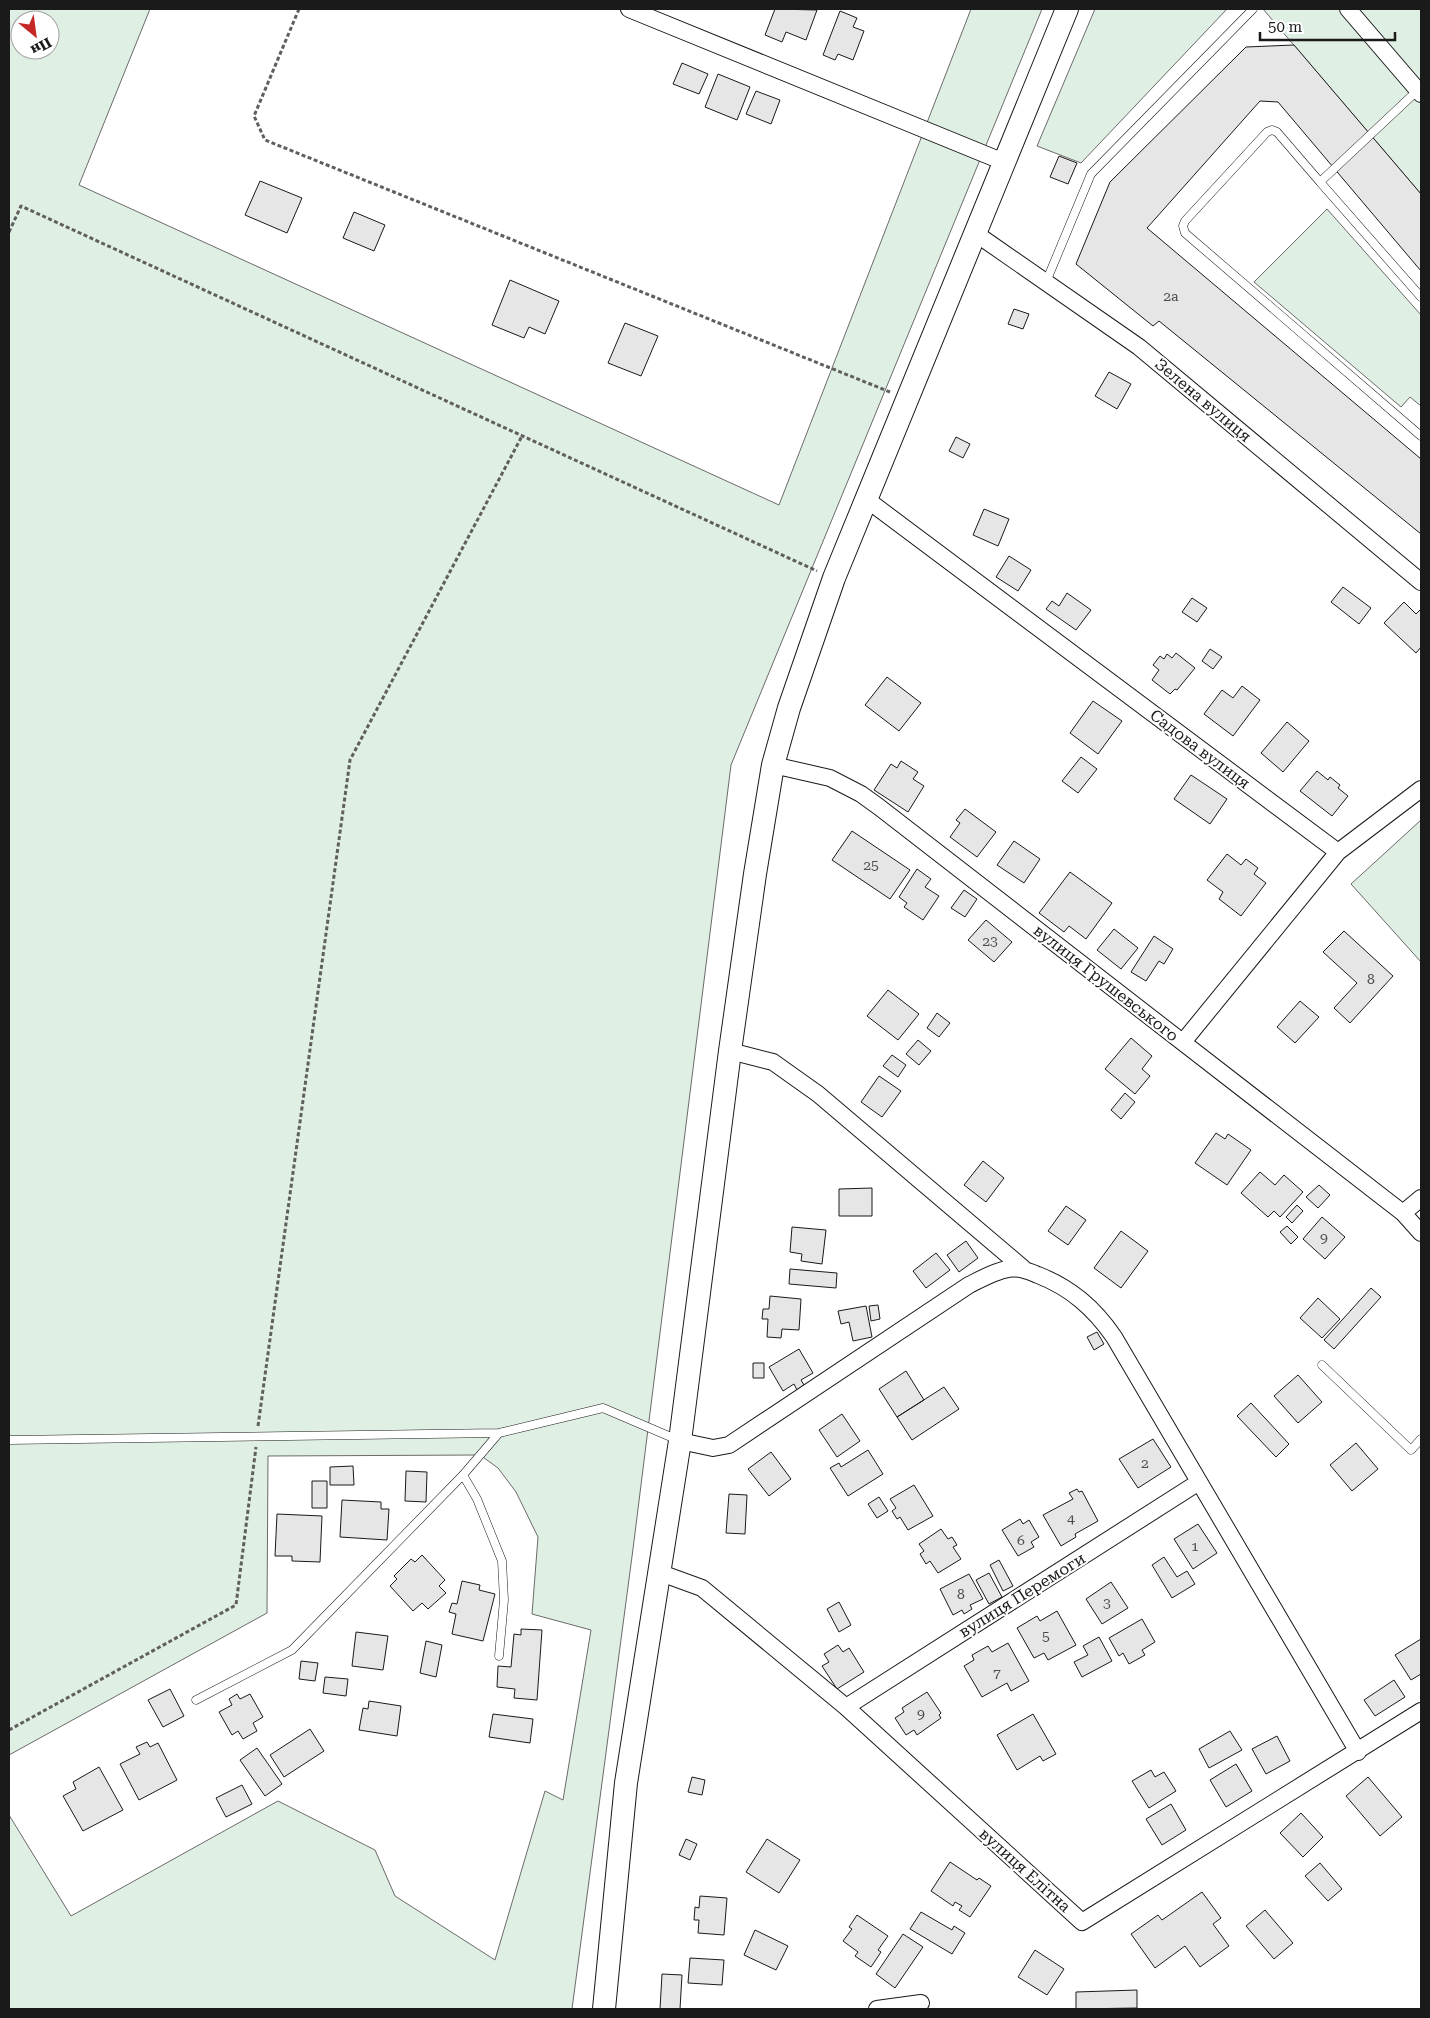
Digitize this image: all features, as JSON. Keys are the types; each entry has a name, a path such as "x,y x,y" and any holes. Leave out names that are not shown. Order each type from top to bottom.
{"main road":[{"path":"604,2009 626,1783 680,1441 730,1051 755,874 773,765 789,708 834,578 1067,9"}],"street":[{"path":"629,9 1004,162"},
{"path":"1348,9 1420,92"},
{"name":"Зелена вулиця","path":"975,233 1139,346 1421,582"},
{"name":"Садова вулиця","path":"866,499 1338,852"},
{"name":"вулиця Грушевського","path":"773,765 830,778 861,794 1403,1213 1421,1233"},
{"path":"1183,1042 1338,852 1421,789"},
{"path":"730,1051 773,1062 818,1094 1023,1268 1057,1282 1090,1307 1114,1338 1358,1752"},
{"path":"1403,1213 1421,1198"},
{"path":"680,1441 712,1448 729,1445 969,1286 1008,1269 1023,1268"},
{"name":"вулиця Перемоги","path":"846,1707 1199,1482"},
{"name":"вулиця Елітна","path":"658,1572 702,1588 846,1707 1082,1922 1358,1752 1421,1711"},
{"path":"877,2009 921,2003"}],"lane":[{"path":"1046,282 1091,174 1253,9"},
{"path":"1320,182 1420,92"},
{"path":"1421,297 1277,132 1272,130 1267,132 1235,166 1185,221 1183,226 1185,233 1421,436"},
{"path":"1322,1365 1411,1450 1421,1439"},
{"path":"9,1440 499,1433 603,1408 680,1441"},
{"path":"196,1700 292,1650 462,1475 499,1433"},
{"path":"462,1475 477,1499 502,1561 504,1600 499,1656"}],"path":[{"path":"299,9 254,116 265,140 907,399"},
{"path":"9,232 21,206 834,578"},
{"path":"9,1730 236,1605 257,1437 350,760 522,436"}],"green space":[{"path":"9,9 150,9 79,185 779,505 971,9 1042,9 731,765 633,1549 572,2009 9,2009 9,1815 71,1916 278,1801 375,1850 395,1896 495,1960 545,1791 563,1800 591,1630 532,1614 538,1537 516,1492 498,1468 480,1455 268,1456 267,1613 9,1755"},
{"path":"1095,9 1227,9 1081,163 1037,146"},
{"path":"1263,9 1421,9 1421,194"},
{"path":"1327,209 1421,315 1421,406 1410,397 1401,407 1254,282"},
{"path":"1421,820 1421,962 1351,884"}],"building":[{"path":"775,9 817,10 806,40 786,32 782,42 765,35"},
{"path":"840,11 857,18 853,27 864,31 853,60 838,54 835,60 823,55"},
{"path":"1294,45 1421,194 1421,271 1278,102 1260,101 1147,228 1421,459 1421,534 1159,321 1153,326 1076,264 1110,182 1246,47"},
{"path":"682,63 708,74 699,94 673,84"},
{"path":"718,74 750,87 737,120 705,107"},
{"path":"756,91 780,100 771,124 746,114"},
{"path":"1059,156 1077,163 1068,184 1050,177"},
{"path":"260,181 302,198 287,233 245,215"},
{"path":"354,212 385,225 374,251 343,238"},
{"path":"510,280 559,301 545,334 529,327 524,338 492,325"},
{"path":"1014,309 1029,314 1023,329 1008,324"},
{"path":"625,323 658,336 641,376 608,363"},
{"path":"1109,372 1131,384 1117,409 1095,396"},
{"path":"956,437 970,444 963,458 949,451"},
{"path":"984,509 1009,519 998,546 973,535"},
{"path":"1009,556 1031,570 1018,591 996,577"},
{"path":"1343,587 1371,608 1359,624 1331,602"},
{"path":"1067,593 1091,610 1076,630 1046,609 1052,601 1059,606"},
{"path":"1192,598 1207,608 1197,622 1182,612"},
{"path":"1404,602 1416,614 1420,610 1421,612 1421,647 1416,653 1384,623"},
{"path":"1210,649 1222,657 1213,669 1202,661"},
{"path":"1176,653 1195,668 1177,690 1175,689 1170,694 1152,680 1159,670 1153,665 1160,656 1164,659 1167,654 1172,658"},
{"path":"887,677 921,703 899,731 865,705"},
{"path":"1242,686 1260,700 1233,736 1204,714 1222,690 1233,698"},
{"path":"1093,701 1122,721 1098,754 1070,733"},
{"path":"1287,722 1309,741 1283,772 1261,753"},
{"path":"1081,757 1097,769 1078,793 1062,781"},
{"path":"901,761 918,772 913,779 924,786 908,812 874,790 891,764 897,768"},
{"path":"1317,771 1328,780 1330,777 1340,785 1338,788 1348,796 1332,816 1300,791"},
{"path":"1191,775 1227,799 1210,824 1174,799"},
{"path":"965,809 996,832 977,857 950,837 960,823 956,820"},
{"path":"852,831 910,870 890,899 832,860"},
{"path":"1014,841 1040,859 1024,883 997,865"},
{"path":"1227,854 1241,865 1246,859 1258,868 1254,874 1266,883 1241,916 1219,899 1223,892 1207,880"},
{"path":"917,869 931,879 925,887 939,896 923,920 904,907 907,903 899,897"},
{"path":"1070,872 1112,903 1086,939 1069,926 1064,932 1039,913"},
{"path":"964,890 977,899 965,917 951,908"},
{"path":"986,920 1012,942 994,962 968,940"},
{"path":"1114,929 1138,948 1121,969 1097,950"},
{"path":"1344,931 1393,976 1350,1023 1334,1008 1357,983 1323,952"},
{"path":"1154,936 1173,949 1164,964 1159,961 1146,981 1131,972"},
{"path":"888,990 919,1014 898,1040 867,1016"},
{"path":"1300,1001 1319,1017 1295,1043 1277,1027"},
{"path":"937,1013 950,1023 939,1037 927,1028"},
{"path":"1131,1038 1152,1056 1142,1069 1150,1076 1135,1094 1105,1069"},
{"path":"918,1040 931,1051 919,1065 906,1054"},
{"path":"892,1055 906,1065 898,1077 883,1066"},
{"path":"879,1076 901,1091 882,1117 861,1102"},
{"path":"1125,1093 1135,1102 1121,1119 1111,1110"},
{"path":"1216,1133 1225,1139 1228,1134 1251,1150 1227,1185 1195,1163"},
{"path":"983,1161 1004,1178 986,1202 964,1185"},
{"path":"1260,1172 1275,1185 1284,1175 1303,1192 1280,1217 1274,1211 1268,1217 1241,1193"},
{"path":"1319,1185 1330,1195 1318,1208 1306,1197"},
{"path":"872,1188 872,1216 839,1216 839,1189"},
{"path":"1297,1205 1303,1211 1292,1223 1286,1217"},
{"path":"1066,1206 1086,1220 1068,1245 1048,1231"},
{"path":"1322,1217 1345,1237 1325,1259 1303,1239"},
{"path":"1287,1226 1298,1237 1291,1244 1280,1232"},
{"path":"792,1227 826,1230 822,1264 801,1261 802,1254 790,1252"},
{"path":"1121,1231 1148,1251 1121,1288 1094,1268"},
{"path":"966,1241 978,1258 959,1272 947,1255"},
{"path":"936,1253 950,1270 926,1288 913,1271"},
{"path":"790,1269 837,1273 836,1288 789,1284"},
{"path":"1371,1288 1381,1297 1334,1349 1324,1340"},
{"path":"770,1296 801,1299 799,1330 782,1329 781,1338 767,1337 768,1319 762,1319 763,1309 769,1309"},
{"path":"1318,1298 1340,1319 1322,1338 1300,1318"},
{"path":"878,1305 880,1319 871,1321 869,1306"},
{"path":"866,1306 872,1337 853,1341 849,1322 841,1324 838,1311"},
{"path":"1097,1332 1104,1344 1094,1350 1087,1337"},
{"path":"799,1349 813,1373 801,1380 804,1385 797,1390 794,1384 783,1391 769,1367"},
{"path":"753,1363 764,1363 764,1378 753,1378"},
{"path":"906,1371 924,1400 897,1417 879,1389"},
{"path":"1298,1375 1322,1402 1298,1423 1274,1396"},
{"path":"944,1387 959,1409 912,1440 897,1417"},
{"path":"1251,1403 1289,1444 1276,1457 1237,1416"},
{"path":"842,1414 860,1441 837,1457 819,1430"},
{"path":"1153,1439 1171,1467 1138,1488 1119,1459"},
{"path":"1356,1443 1378,1469 1352,1491 1330,1465"},
{"path":"868,1450 883,1474 848,1496 830,1468 839,1463 841,1467"},
{"path":"771,1452 791,1479 769,1496 748,1469"},
{"path":"353,1466 354,1485 330,1485 330,1467"},
{"path":"406,1471 427,1472 426,1502 405,1501"},
{"path":"312,1481 327,1481 327,1508 312,1508"},
{"path":"914,1485 933,1516 908,1530 900,1517 897,1519 892,1511 896,1508 890,1499"},
{"path":"1077,1489 1079,1492 1082,1491 1098,1521 1075,1534 1076,1537 1061,1546 1043,1515 1073,1499 1069,1493"},
{"path":"729,1494 747,1495 745,1534 726,1533"},
{"path":"879,1497 888,1511 877,1518 868,1504"},
{"path":"342,1500 381,1502 381,1509 389,1509 387,1540 340,1537"},
{"path":"277,1514 322,1516 320,1562 292,1561 292,1556 275,1556"},
{"path":"1020,1519 1023,1524 1029,1520 1039,1537 1031,1542 1034,1547 1018,1556 1002,1530"},
{"path":"1198,1524 1217,1553 1193,1569 1174,1539"},
{"path":"941,1529 948,1539 952,1537 957,1545 953,1547 961,1559 938,1573 930,1561 926,1564 920,1554 924,1551 919,1544"},
{"path":"422,1555 445,1580 439,1586 446,1593 428,1609 422,1603 413,1611 390,1586 397,1579 394,1576 411,1559 415,1562"},
{"path":"1164,1557 1177,1577 1187,1571 1195,1584 1172,1598 1152,1565"},
{"path":"999,1560 1013,1586 1003,1591 990,1565"},
{"path":"989,1573 1002,1597 989,1604 976,1580"},
{"path":"969,1574 983,1599 970,1605 972,1609 964,1614 962,1610 953,1615 940,1589"},
{"path":"462,1581 480,1585 479,1590 495,1594 483,1641 452,1634 456,1614 449,1612 452,1603 457,1604"},
{"path":"1111,1582 1128,1608 1102,1624 1086,1599"},
{"path":"839,1602 851,1625 839,1632 827,1609"},
{"path":"1057,1611 1076,1645 1048,1660 1044,1653 1034,1658 1017,1628 1037,1616 1040,1621"},
{"path":"1142,1619 1155,1642 1142,1650 1145,1655 1129,1664 1123,1653 1119,1656 1109,1638"},
{"path":"521,1629 542,1630 537,1700 514,1698 515,1689 497,1687 498,1666 511,1667 514,1634 521,1635"},
{"path":"356,1632 388,1636 383,1670 352,1666"},
{"path":"1099,1637 1112,1661 1082,1677 1074,1662 1088,1655 1083,1646"},
{"path":"1421,1639 1421,1674 1411,1680 1395,1655"},
{"path":"426,1641 442,1645 436,1677 420,1673"},
{"path":"1008,1643 1029,1681 1011,1691 1007,1683 982,1697 964,1666 974,1660 972,1655 988,1646 992,1652"},
{"path":"838,1645 843,1652 849,1648 864,1672 837,1689 822,1666 829,1662 824,1654"},
{"path":"301,1661 318,1663 315,1681 299,1679"},
{"path":"325,1677 348,1679 346,1696 323,1693"},
{"path":"1394,1680 1405,1697 1375,1716 1364,1700"},
{"path":"170,1689 184,1716 163,1727 148,1700"},
{"path":"927,1692 941,1713 939,1715 941,1718 917,1735 914,1730 906,1735 895,1718 904,1712 902,1708"},
{"path":"237,1694 240,1699 250,1694 263,1717 253,1723 257,1731 243,1739 238,1731 232,1735 219,1712 232,1705 229,1699"},
{"path":"369,1701 401,1706 397,1736 359,1730 363,1708 368,1709"},
{"path":"493,1714 533,1719 530,1743 489,1737"},
{"path":"1033,1714 1056,1754 1043,1761 1040,1756 1017,1770 997,1735"},
{"path":"310,1729 324,1751 284,1777 270,1755"},
{"path":"1230,1731 1242,1750 1209,1768 1199,1749"},
{"path":"1277,1736 1290,1761 1266,1774 1252,1749"},
{"path":"147,1742 150,1747 158,1743 177,1780 139,1800 120,1764 140,1754 136,1747"},
{"path":"257,1748 282,1784 265,1796 240,1760"},
{"path":"1236,1764 1252,1791 1226,1807 1210,1780"},
{"path":"99,1767 123,1810 83,1831 63,1796 76,1789 73,1782"},
{"path":"1151,1770 1155,1777 1164,1772 1176,1791 1149,1808 1132,1781"},
{"path":"692,1777 705,1780 702,1795 688,1792"},
{"path":"1368,1777 1402,1817 1380,1836 1346,1796"},
{"path":"242,1785 252,1804 226,1817 216,1798"},
{"path":"1171,1804 1186,1830 1162,1845 1146,1819"},
{"path":"1301,1813 1323,1837 1303,1857 1280,1833"},
{"path":"686,1839 697,1844 690,1860 679,1855"},
{"path":"767,1839 800,1860 779,1893 746,1872"},
{"path":"950,1862 977,1880 979,1878 991,1886 970,1917 959,1910 962,1906 955,1902 953,1906 931,1891"},
{"path":"1320,1863 1342,1889 1328,1901 1305,1876"},
{"path":"1202,1892 1221,1918 1213,1924 1229,1946 1200,1967 1185,1946 1155,1968 1131,1934 1158,1915 1162,1920"},
{"path":"700,1896 727,1898 724,1935 698,1933 699,1920 694,1920 695,1907 699,1908"},
{"path":"1265,1910 1293,1943 1274,1959 1246,1926"},
{"path":"921,1912 952,1930 954,1926 965,1933 952,1954 910,1929"},
{"path":"857,1915 888,1936 878,1950 881,1952 871,1967 855,1956 858,1952 843,1941 852,1929 849,1927"},
{"path":"755,1930 788,1946 776,1970 744,1955"},
{"path":"903,1934 923,1947 895,1988 876,1974"},
{"path":"1035,1950 1064,1969 1047,1995 1018,1977"},
{"path":"690,1958 724,1960 722,1985 688,1983"},
{"path":"662,1974 682,1975 680,2009 660,2009"},
{"path":"1137,1990 1137,2008 1076,2009 1076,1992"}]}
